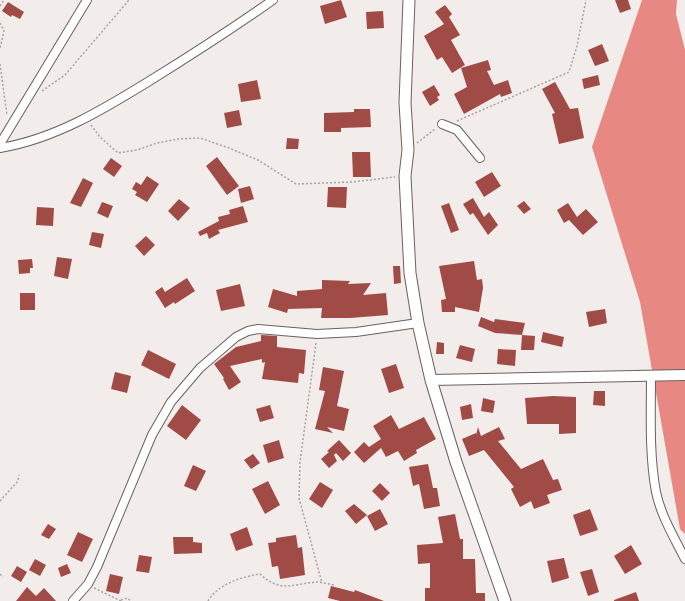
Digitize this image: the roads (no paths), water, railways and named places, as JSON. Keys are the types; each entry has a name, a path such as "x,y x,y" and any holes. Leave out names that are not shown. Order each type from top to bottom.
{"main road":[{"path":"409,0 405,103 408,150 405,176 410,273 418,323 431,380 456,462 505,601"}],"street":[{"path":"0,144 30,98 87,0"},
{"path":"0,148 22,145 86,119 214,42 273,0"},
{"path":"442,124 457,130 480,158"},
{"path":"73,601 88,584 97,567 152,435 171,402 200,368 236,337 248,331 258,329 317,334 356,332 418,323"},
{"path":"431,380 685,375"},
{"path":"651,376 652,464 656,493 666,522 685,559"}]}
